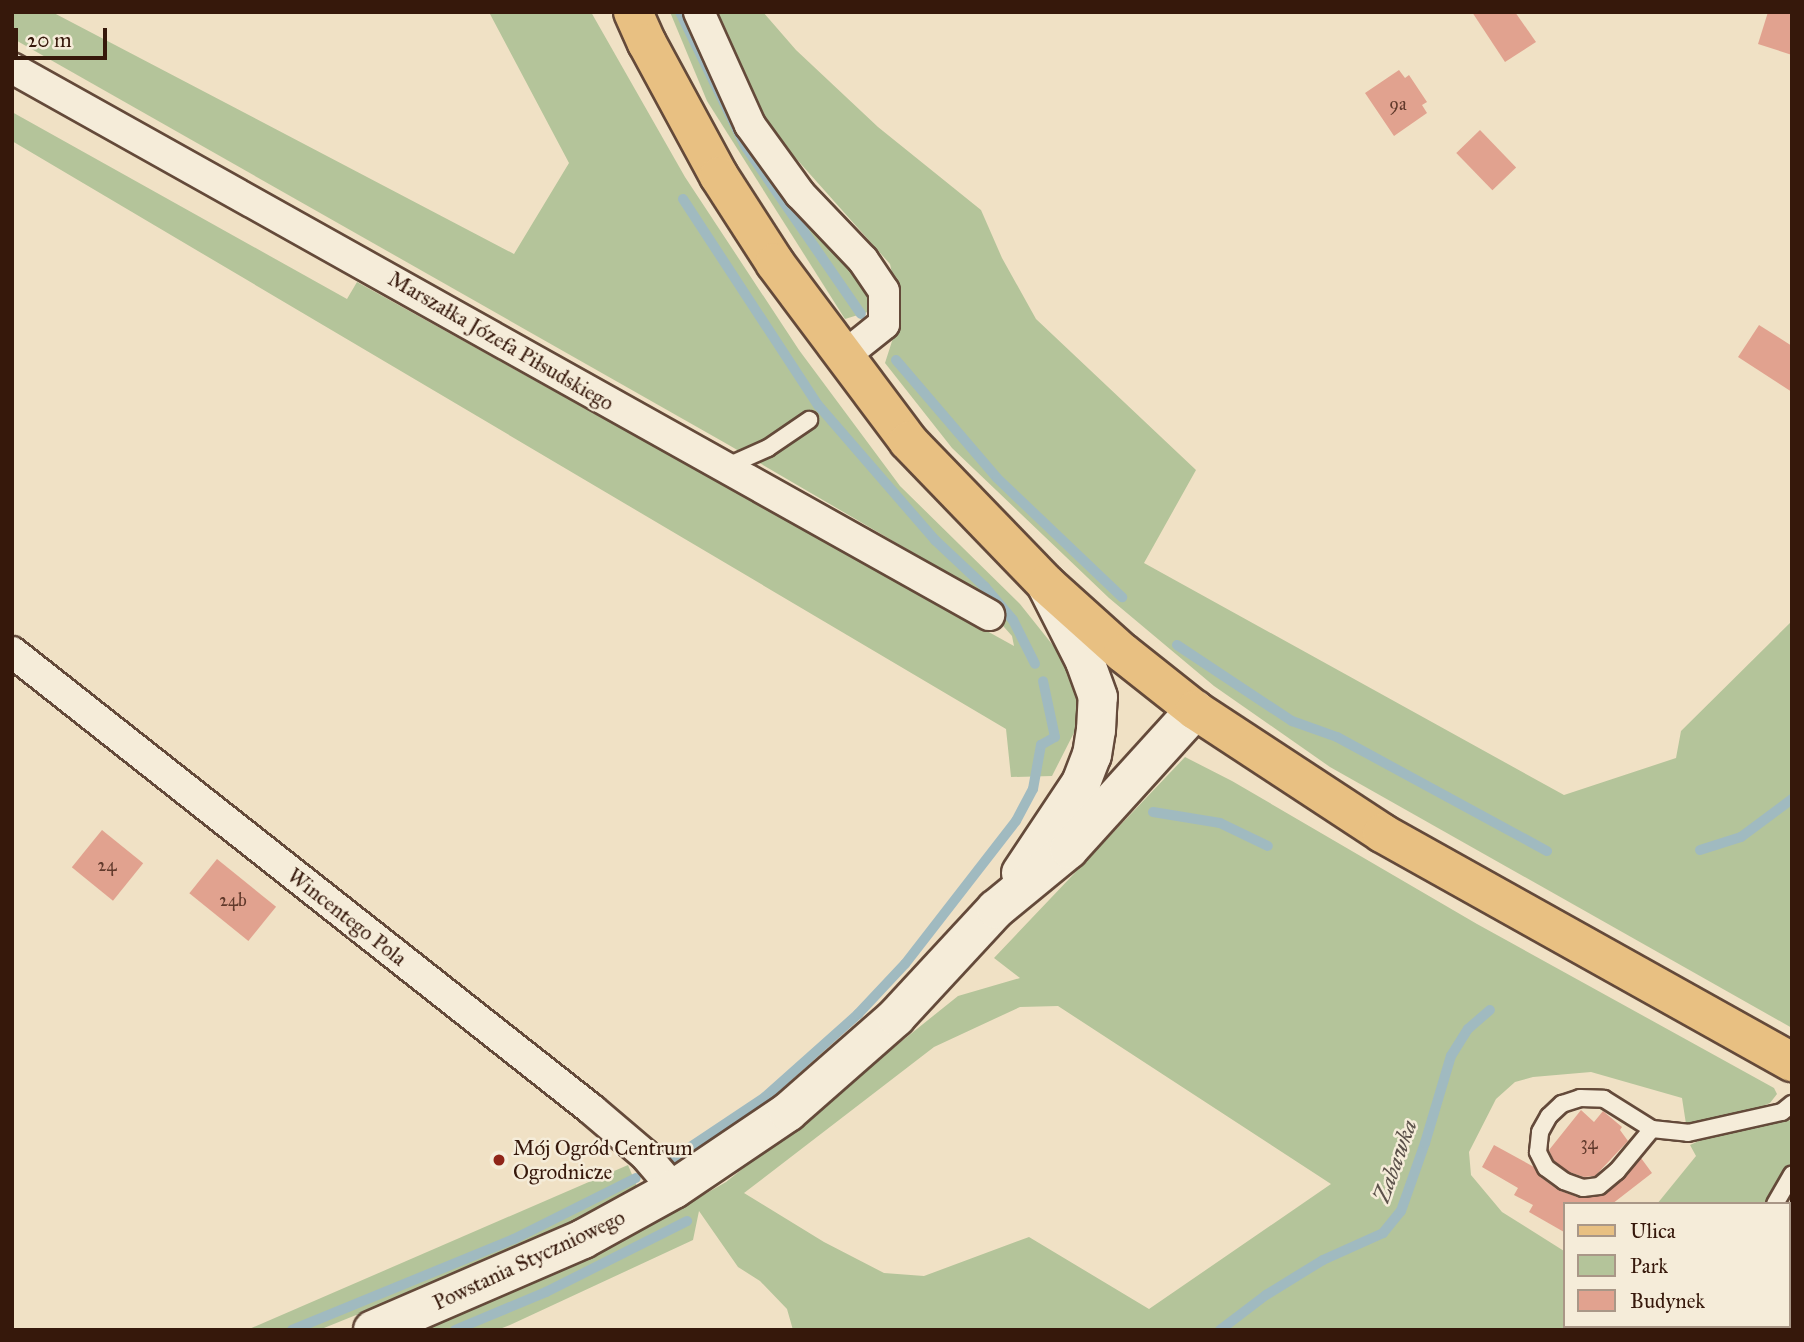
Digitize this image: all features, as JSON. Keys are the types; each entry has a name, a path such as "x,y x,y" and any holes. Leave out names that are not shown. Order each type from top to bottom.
{"main road":[{"path":"633,12 646,43 719,176 775,263 908,441 1046,584 1123,653 1195,710 1382,833 1792,1062"},
{"name":"Powstania Styczniowego","path":"996,909 1081,783 1092,755 1098,697 1086,661 1046,584"},
{"name":"Powstania Styczniowego","path":"373,1330 583,1239 674,1189 788,1112 896,1017 996,909 1069,849 1195,710"}],"street":[{"path":"699,12 750,125 800,194 863,260 884,291 884,324 844,356"},
{"name":"Marszałka Józefa Piłsudskiego","path":"12,68 989,615"},
{"name":"Wincentego Pola","path":"12,652 591,1109 645,1155 674,1189"}],"lane":[{"path":"723,468 768,448 809,420"},
{"path":"1652,1129 1617,1171 1599,1186 1583,1188 1563,1181 1546,1168 1538,1152 1541,1132 1549,1116 1562,1104 1580,1098 1604,1099 1652,1129 1688,1133 1773,1115 1792,1104"},
{"path":"1776,1202 1792,1175"}],"green space":[{"path":"12,12 52,12 514,254 569,163 490,14 591,12 685,177 799,350 900,486 1020,604 1071,668 1084,713 1052,776 1011,777 1006,729 12,141 12,112 347,299 357,282 1014,646 1012,636 965,583 727,444 12,38"},
{"path":"670,12 690,12 869,287 871,311 845,319 707,101"},
{"path":"711,12 763,12 796,50 878,127 981,210 1002,258 1036,319 1196,470 1144,563 1564,795 1676,758 1681,731 1792,621 1792,1028 1330,767 1214,686 1109,598 952,448 885,363 901,313 890,264 751,108"},
{"path":"1185,757 1232,781 1477,924 1774,1088 1777,1094 1770,1103 1751,1111 1686,1124 1682,1098 1591,1072 1533,1077 1515,1082 1496,1099 1469,1152 1471,1175 1502,1212 1562,1250 1562,1328 1614,1328 1611,1330 793,1330 787,1309 760,1281 738,1267 699,1211 693,1240 510,1325 497,1330 421,1330 656,1222 726,1182 958,996 1020,978 994,958","holes":["1058,1006 1331,1184 1149,1309 1029,1237 924,1276 884,1273 824,1242 744,1193 934,1047 1020,1007"]},
{"path":"1792,1120 1792,1163 1766,1202 1659,1202 1696,1156 1690,1145 1714,1134"},
{"path":"628,1165 639,1191 475,1267 319,1330 247,1330"}],"building":[{"path":"1472,12 1515,12 1536,42 1505,62"},
{"path":"1768,12 1792,12 1792,55 1758,44"},
{"path":"1399,70 1405,78 1409,75 1427,102 1422,105 1427,113 1394,136 1365,93"},
{"path":"1480,130 1516,167 1492,190 1456,153"},
{"path":"1759,325 1792,346 1792,392 1738,357"},
{"path":"102,830 143,863 113,901 72,867"},
{"path":"217,859 276,907 248,941 189,893"},
{"path":"1581,1110 1594,1122 1603,1111 1622,1127 1620,1130 1628,1141 1595,1176 1584,1177 1569,1172 1554,1161 1549,1150"},
{"path":"1494,1145 1534,1167 1539,1176 1558,1190 1580,1198 1606,1194 1641,1158 1652,1173 1615,1202 1562,1202 1562,1231 1529,1212 1533,1205 1514,1195 1518,1188 1482,1167"}],"waterway":[{"path":"680,12 745,146 861,314"},
{"path":"683,199 818,405 935,540 985,587 1013,620 1035,664"},
{"path":"896,360 997,478 1122,597"},
{"path":"1177,645 1292,721 1337,737 1547,851"},
{"path":"674,1158 765,1097 858,1014 905,964 1016,821 1033,789 1041,745 1055,737 1043,681"},
{"name":"Zabawka","path":"1700,850 1741,837 1792,799"},
{"path":"1153,812 1220,823 1268,846"},
{"name":"Zabawka","path":"1220,1330 1266,1295 1323,1260 1383,1233 1401,1211 1451,1056 1468,1029 1490,1010"},
{"path":"292,1330 514,1239 636,1178"},
{"path":"455,1330 546,1292 687,1221"}],"place":[{"name":"Mój Ogród Centrum Ogrodnicze","path":"499,1160"}]}
